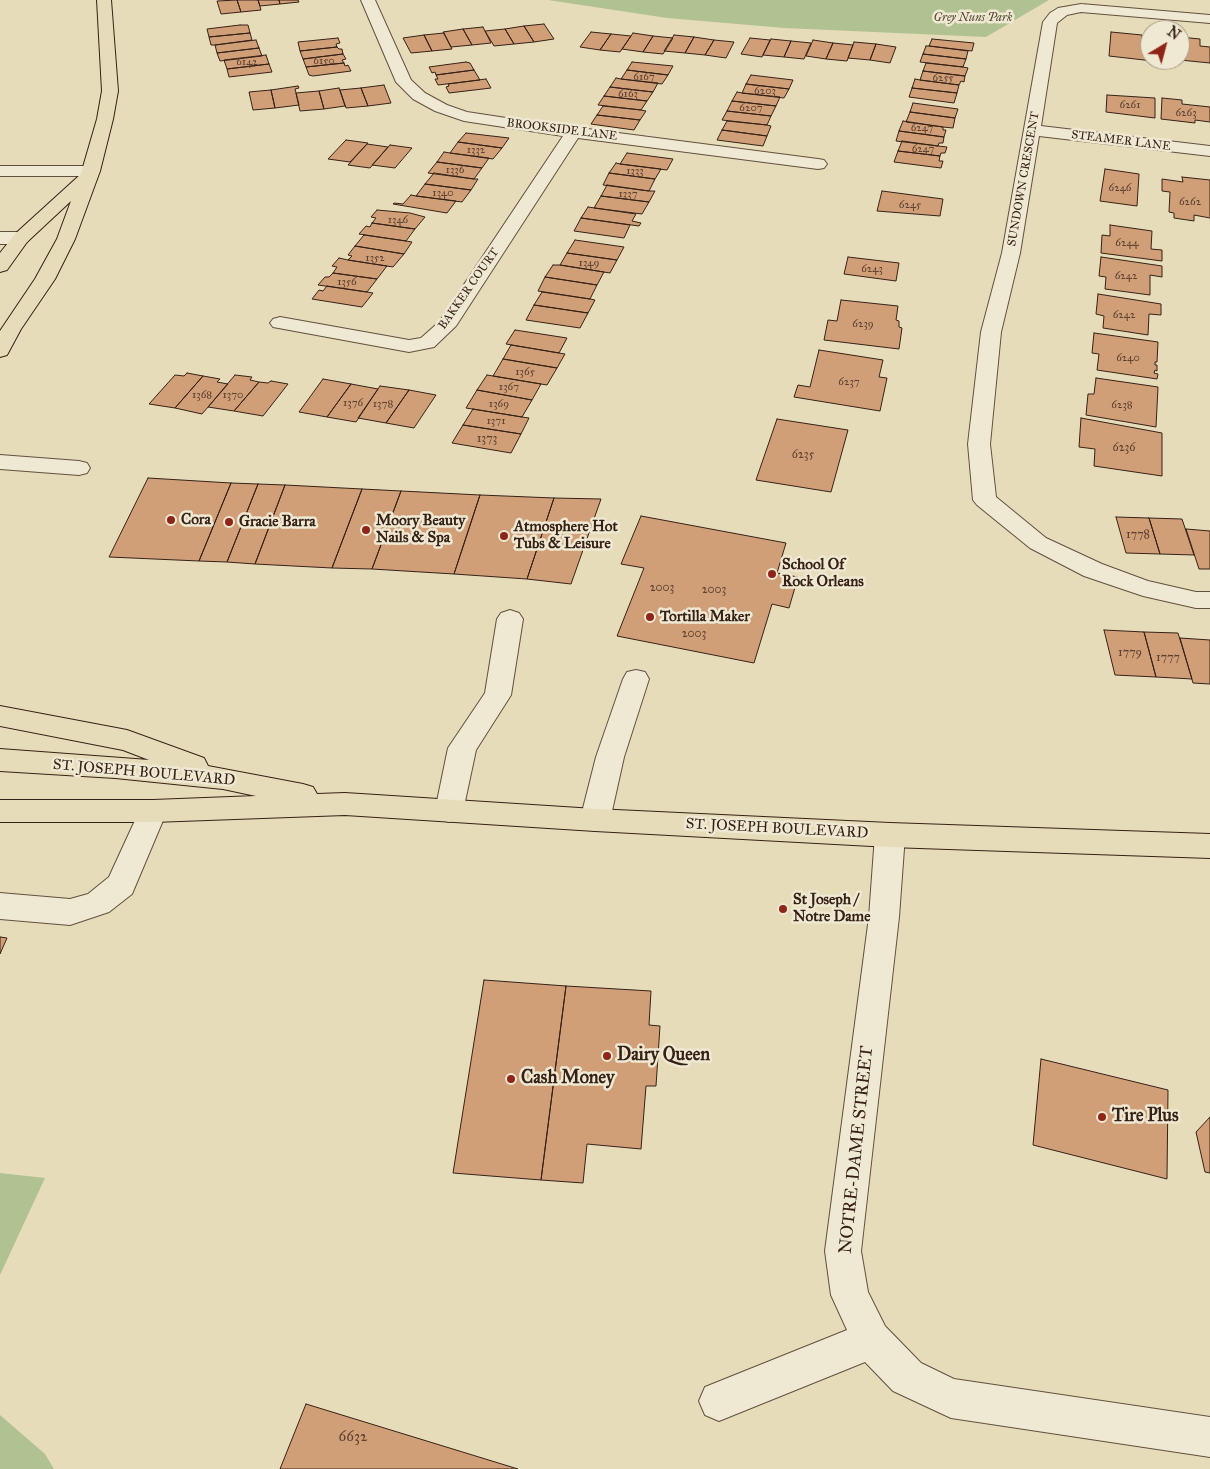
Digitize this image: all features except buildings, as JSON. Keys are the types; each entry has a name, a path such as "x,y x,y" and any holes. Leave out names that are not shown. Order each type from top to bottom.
{"main road":[{"path":"0,351 11,329 44,279 66,239 90,173 105,119 110,91 104,0"},
{"path":"0,266 21,238 90,173"},
{"path":"0,716 126,740 223,778"},
{"name":"ST. JOSEPH BOULEVARD","path":"0,760 115,767 223,778 345,804"},
{"name":"ST. JOSEPH BOULEVARD","path":"0,811 153,811 345,804 596,820 890,835 1210,846"}],"street":[{"name":"BROOKSIDE LANE","path":"368,0 404,82 419,96 441,108 464,116 818,164"},
{"name":"SUNDOWN CRESCENT","path":"1210,19 1081,8 1063,11 1055,16 1048,30 1011,252 992,332 979,444 985,500 1038,543 1093,570 1143,588 1196,600 1210,600"},
{"name":"STEAMER LANE","path":"1032,130 1210,151"},
{"name":"BAKKER COURT","path":"280,323 409,346 427,343 446,326 574,132"},
{"path":"0,171 90,173"},
{"path":"0,238 21,238"},
{"path":"0,462 79,468"},
{"path":"449,811 462,748 498,694 510,619"},
{"path":"596,820 610,757 636,679"},
{"path":"0,906 70,912 98,903 121,885 153,811"},
{"name":"NOTRE-DAME STREET","path":"890,835 884,917 843,1251 850,1295 871,1340 907,1377 951,1398 1210,1437"},
{"path":"719,1401 871,1340"}],"green space":[{"name":"Grey Nuns Park","path":"548,0 1049,0 986,37 784,28 667,18"},
{"path":"0,1173 45,1178 0,1275"},
{"path":"0,1415 45,1454 54,1469 0,1469"}],"place":[{"name":"Cora","path":"171,520"},
{"name":"Gracie Barra","path":"229,522"},
{"name":"Moory Beauty Nails & Spa","path":"366,530"},
{"name":"Atmosphere Hot Tubs & Leisure","path":"504,536"},
{"name":"School Of Rock Orleans","path":"772,574"},
{"name":"Tortilla Maker","path":"650,617"},
{"name":"St Joseph / Notre Dame","path":"783,909"},
{"name":"Dairy Queen","path":"607,1056"},
{"name":"Cash Money","path":"511,1079"},
{"name":"Tire Plus","path":"1102,1117"}]}
